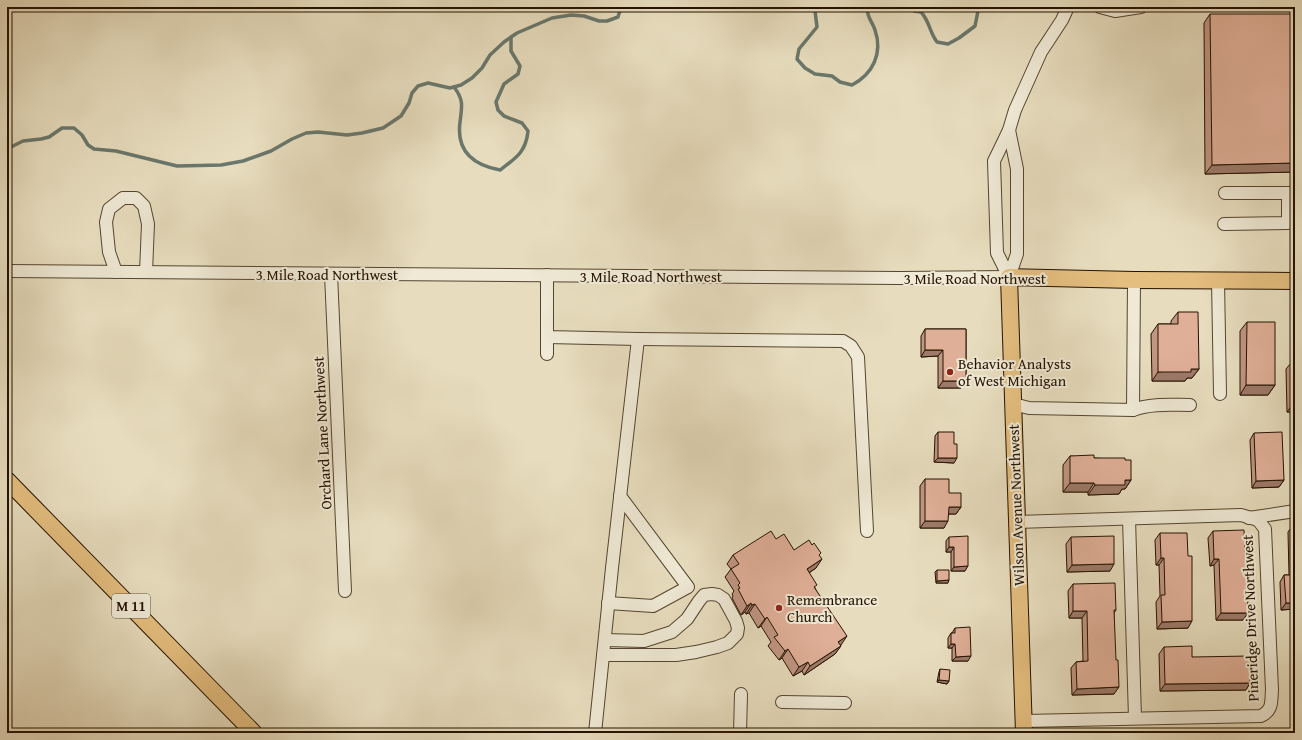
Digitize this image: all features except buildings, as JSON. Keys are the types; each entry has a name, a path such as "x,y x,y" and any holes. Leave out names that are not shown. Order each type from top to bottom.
{"main road":[{"name":"3 Mile Road Northwest","path":"1009,277 1134,280 1295,281"},
{"name":"Wilson Avenue Northwest","path":"1009,277 1024,727"},
{"name":"M 11","path":"7,480 254,733"}],"street":[{"path":"1009,277 997,254 994,160 1009,130 1015,110 1041,52 1062,20 1068,7"},
{"path":"1100,7 1115,11 1141,7"},
{"path":"1009,130 1017,169 1017,254 1009,277"},
{"path":"1224,224 1288,223 1292,193 1225,193"},
{"path":"116,272 109,252 106,222 109,209 123,198 136,198 144,206 148,224 146,272"},
{"name":"3 Mile Road Northwest","path":"7,271 900,278 1009,277"},
{"name":"Orchard Lane Northwest","path":"331,274 345,591"},
{"path":"547,275 547,354"},
{"path":"1134,280 1134,410"},
{"path":"1218,280 1220,394"},
{"path":"547,337 843,341 851,346 858,357 868,531"},
{"path":"595,733 638,339"},
{"path":"1013,404 1029,408 1134,410 1143,406 1190,405"},
{"path":"620,496 699,600"},
{"path":"1249,518 1295,511"},
{"name":"Pineridge Drive Northwest","path":"1016,522 1241,515 1258,520 1265,529 1272,690 1271,705 1268,713 1261,716 1135,718 1024,727"},
{"path":"1129,519 1135,718"},
{"path":"608,604 653,606 688,587"},
{"path":"603,655 676,655 712,648 728,643 737,634 738,628 736,621 724,599 718,595 712,594 704,596 699,600 687,618 672,632 644,641 604,640"},
{"path":"740,733 741,694"},
{"path":"782,702 845,704"}],"waterway":[{"path":"7,149 23,141 49,137 62,128 74,128 82,135 88,145 94,149 116,151 177,166 221,165 243,161 271,151 306,133 318,132 347,135 383,128 401,116 409,103 412,93 418,86 428,83 450,88 461,85 472,78 482,68 490,55 504,42 517,33 552,18 571,15 584,16 599,21 607,21 618,17 621,7"},
{"path":"811,7 815,11 817,27 799,49 797,59 805,68 815,74 832,76 840,82 852,85 866,75 871,69 877,55 877,39 867,7"},
{"path":"905,7 921,12 937,42 948,44 975,26 978,11 975,7"},
{"path":"454,87 462,103 459,132 464,149 474,160 490,168 500,170 519,154 525,144 528,131 522,123 504,116 498,110 496,102 504,84 518,74 520,66 511,51 511,37"}],"place":[{"name":"Behavior Analysts of West Michigan","path":"950,372"},
{"name":"Remembrance Church","path":"779,608"}]}
